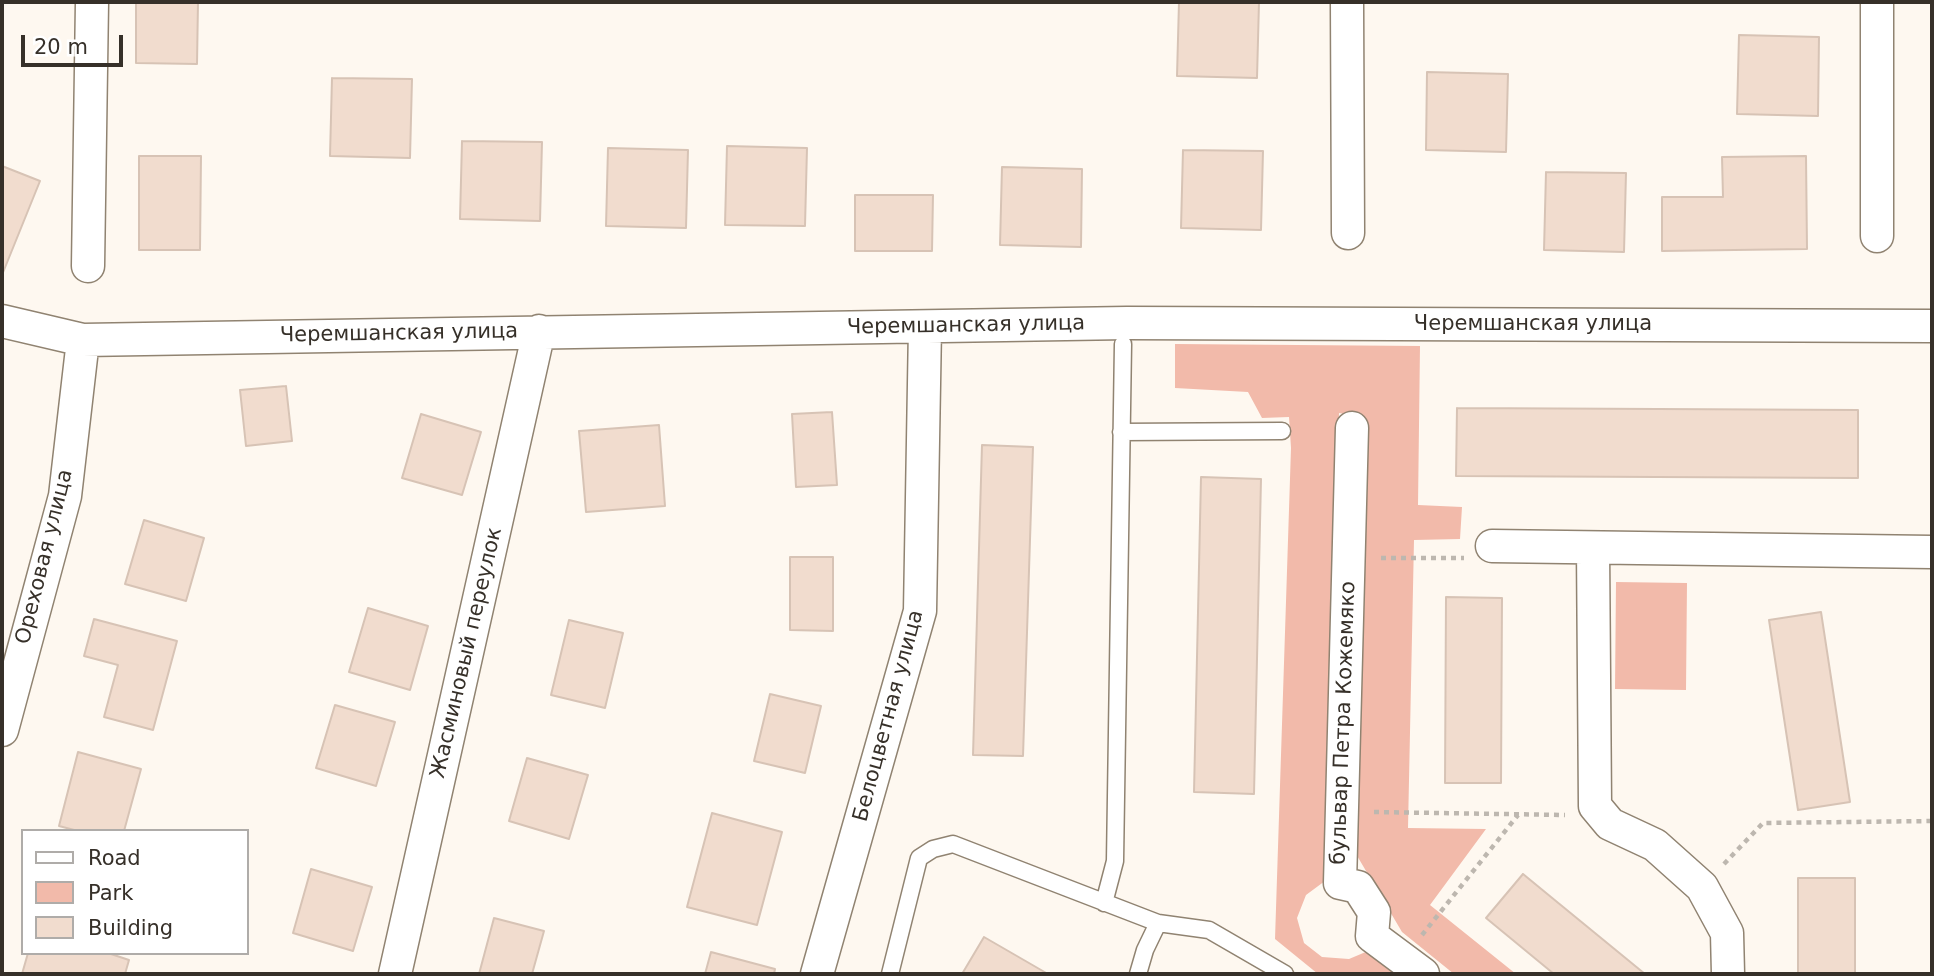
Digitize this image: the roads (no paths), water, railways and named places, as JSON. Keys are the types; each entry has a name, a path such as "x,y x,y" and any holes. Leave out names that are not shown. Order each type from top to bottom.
{"street":[{"path":"88,266 92,2"},
{"path":"1347,2 1348,233"},
{"path":"1877,2 1877,236"},
{"name":"Черемшанская улица","path":"2,321 83,340 925,327 1125,333 1932,332"},
{"name":"Белоцветная улица","path":"817,974 920,611 925,327"},
{"name":"Жасминовый переулок","path":"395,974 539,331"},
{"name":"Ореховая улица","path":"2,730 65,496 83,340"},
{"name":"бульвар Петра Кожемяко","path":"1352,428 1340,883 1358,887 1374,912 1373,936 1413,966"},
{"path":"1492,546 1932,552"},
{"path":"1593,548 1595,806 1610,824 1655,845 1702,887 1727,933 1728,974"}],"lane":[{"path":"1104,903 1115,861 1121,432 1125,333"},
{"path":"1121,432 1282,431"},
{"path":"890,974 919,858 933,849 953,844 1158,923 1209,930 1285,974"},
{"path":"1138,974 1144,950 1158,923"}]}
